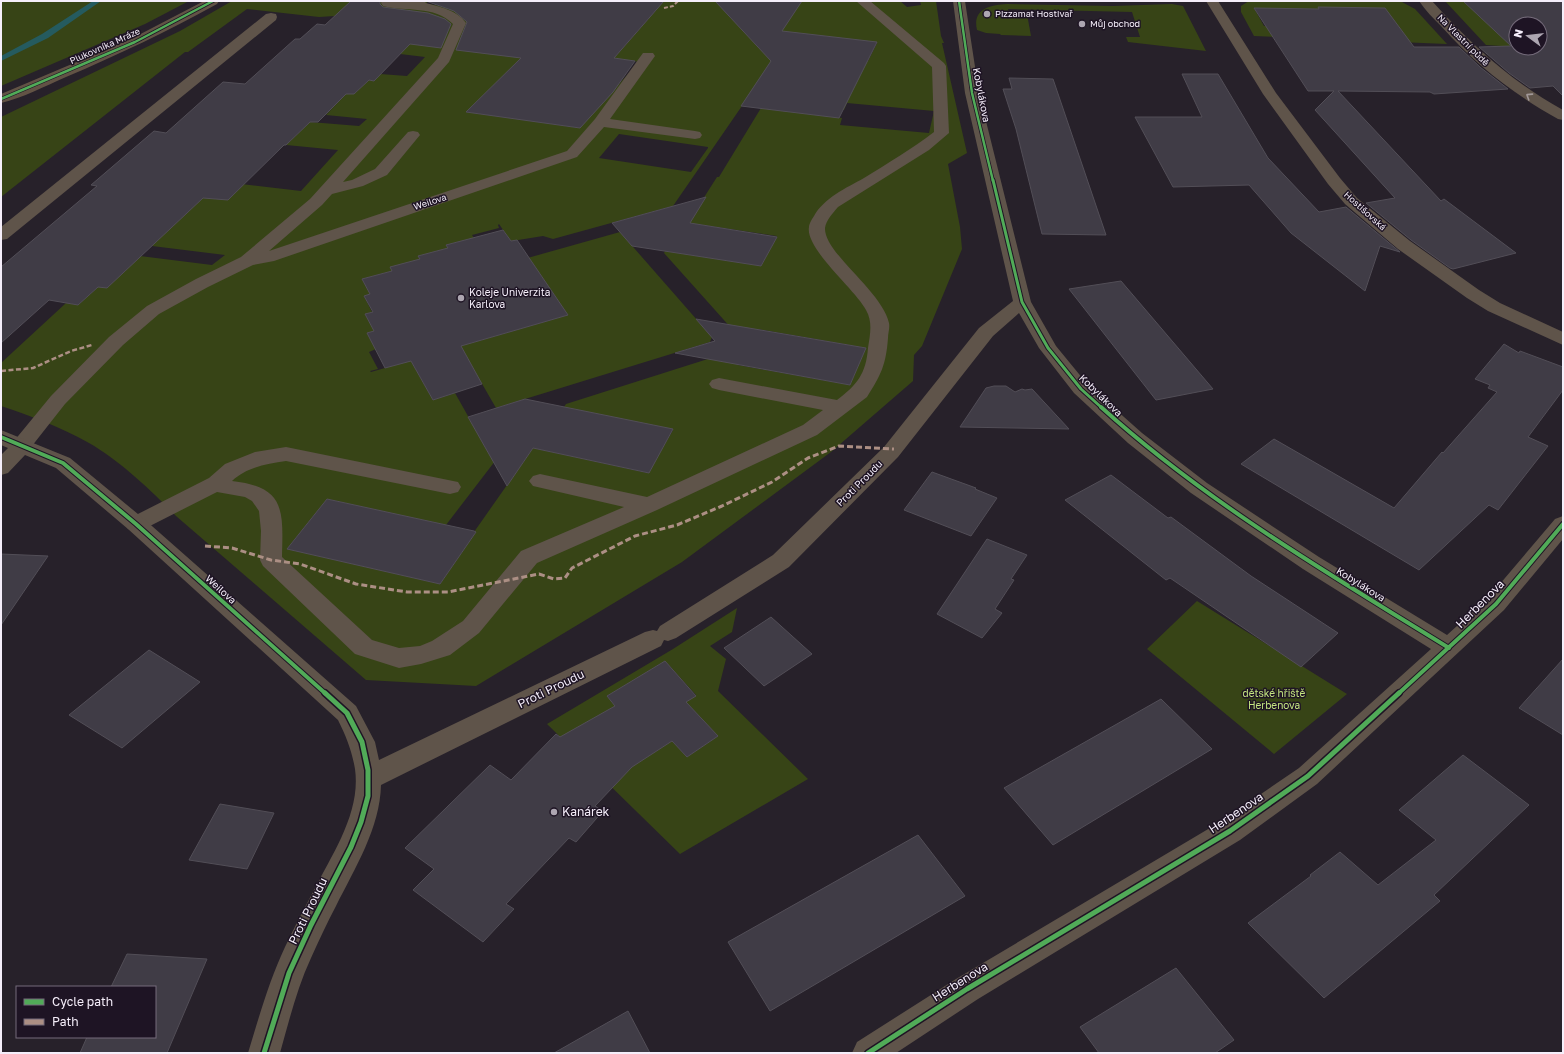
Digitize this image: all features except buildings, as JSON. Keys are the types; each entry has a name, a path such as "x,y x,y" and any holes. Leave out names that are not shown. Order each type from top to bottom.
{"street":[{"name":"Plukovníka Mráze","path":"1,99 82,65 150,34 213,1"},
{"path":"216,483 223,487 252,491 265,500 272,518 271,560 364,647 399,658 421,655 441,648 470,627 529,557 649,505 810,430 839,407 860,393 871,376 877,358 880,324 874,309 850,277 824,249 818,237 817,227 822,216 832,204 924,148 942,133 939,66 862,1"},
{"name":"Kobylákova","path":"959,1 972,93 1024,307 1048,348 1081,390 1135,438 1199,488 1311,563 1449,648"},
{"name":"Hostišovská","path":"1212,1 1270,94 1334,182 1351,200 1404,245 1473,294 1500,310 1563,339"},
{"name":"Na Vlastní půdě","path":"1425,1 1464,44 1492,69 1528,95 1563,116"},
{"path":"387,3 419,4"},
{"name":"Weilova","path":"369,778 367,758 362,740 347,713 136,524 63,463 21,446 63,395 116,341 137,323 153,310 202,283 247,261 328,190 444,59 460,23 454,16 419,4"},
{"path":"1,235 271,17"},
{"name":"Weilova","path":"247,261 268,257 572,154 600,122 648,56"},
{"path":"600,122 695,135"},
{"path":"328,190 357,182 381,172 413,135"},
{"name":"Proti Proudu","path":"264,1053 283,988 312,924 355,840 365,808 369,778 661,635 781,561 891,452 986,332 1024,307"},
{"path":"719,384 839,407"},
{"path":"1,438 21,446 1,468"},
{"path":"136,524 216,483 232,469 255,459 286,454 450,487"},
{"path":"540,481 649,505"},
{"name":"Herbenova","path":"868,1053 967,989 1230,831 1302,781 1496,604 1563,524"}],"green space":[{"path":"1,1 189,1 145,24 1,86"},
{"path":"232,1 428,1 426,4 453,7 470,1 528,51 467,112 579,128 639,62 614,58 664,1 715,1 773,61 673,206 553,239 543,236 512,241 524,259 620,232 712,337 710,342 496,408 481,382 472,385 411,361 433,400 455,393 486,448 502,452 446,525 327,499 287,549 440,584 476,532 474,532 533,448 648,473 673,430 564,407 566,404 733,351 738,365 850,385 866,348 757,329 751,340 740,338 664,253 665,251 761,266 777,236 675,221 694,213 717,177 719,177 761,108 842,118 840,125 929,133 934,111 847,103 844,110 765,102 788,52 868,61 877,43 799,33 770,36 797,1 900,1 907,7 921,5 920,1 936,1 941,36 944,43 942,43 967,153 948,164 960,227 962,249 922,346 914,355 913,381 831,452 682,562 476,686 366,680 176,516 146,486 112,458 89,443 68,432 1,406 1,363 66,303 78,305 98,287 140,256 212,265 225,255 152,246 197,197 216,199 232,183 301,191 338,150 286,145 310,122 359,126 367,119 326,115 346,94 354,94 369,80 374,81 380,74 407,76 425,57 400,54 403,21 335,16 319,17 247,9 188,52 185,52 1,197 1,117 180,31","holes":["619,134 708,147 708,148 691,172 599,158","499,224 539,282 568,315 471,343 469,340 451,349 371,372 370,371 378,369 369,352 376,349 367,333 374,331 365,314 372,312 364,296 370,294 362,279 392,271 420,259 419,256 448,248 446,245 474,238 472,235 499,228"]},
{"path":"1249,1 1400,1 1415,9 1447,44 1254,36 1241,12 1241,6","holes":["1254,8 1319,9 1331,28 1264,26"]},
{"path":"1445,1 1464,1 1514,16 1508,16 1508,46 1486,45"},
{"path":"1007,4 1113,6 1172,4 1183,6 1206,51 1128,42 1126,37 1140,37 1132,12 1008,9 1009,12 1027,14 1031,36 1001,35 977,30 977,17 980,13 989,7"},
{"name":"dětské hřiště Herbenova","path":"1197,601 1347,694 1274,754 1147,649"},
{"path":"737,608 732,632 710,646 726,659 718,691 808,779 680,854 547,724 673,649","holes":["665,661 696,695 686,702 718,736 687,757 672,741 645,758 605,712 615,706 607,696"]}],"waterway":[{"path":"1,59 45,36 98,1"}],"marked path":[{"path":"664,8 673,6 678,1"},
{"path":"1,371 33,368 71,351 92,345"},
{"path":"205,546 232,548 271,560 300,564 356,584 407,592 448,592 539,574 554,579 565,578 572,568 635,536 677,525 722,506 772,482 808,458 839,446 894,449"}],"cycle path":[{"path":"1,99 82,66 135,42 213,1"},
{"path":"959,1 972,93 1022,302 1048,348 1081,389 1135,438 1199,488 1311,563 1449,648"},
{"path":"1,437 63,463 136,524 347,713 362,742 368,770 368,796 361,822 351,847 324,898 292,965 280,997 264,1053"},
{"path":"868,1053 967,989 1230,831 1308,776 1496,604 1563,524"}],"place":[{"name":"Pizzamat Hostivař","path":"987,14"},
{"name":"Můj obchod","path":"1082,24"},
{"name":"Koleje Univerzita Karlova","path":"461,298"},
{"name":"Kanárek","path":"554,812"}]}
